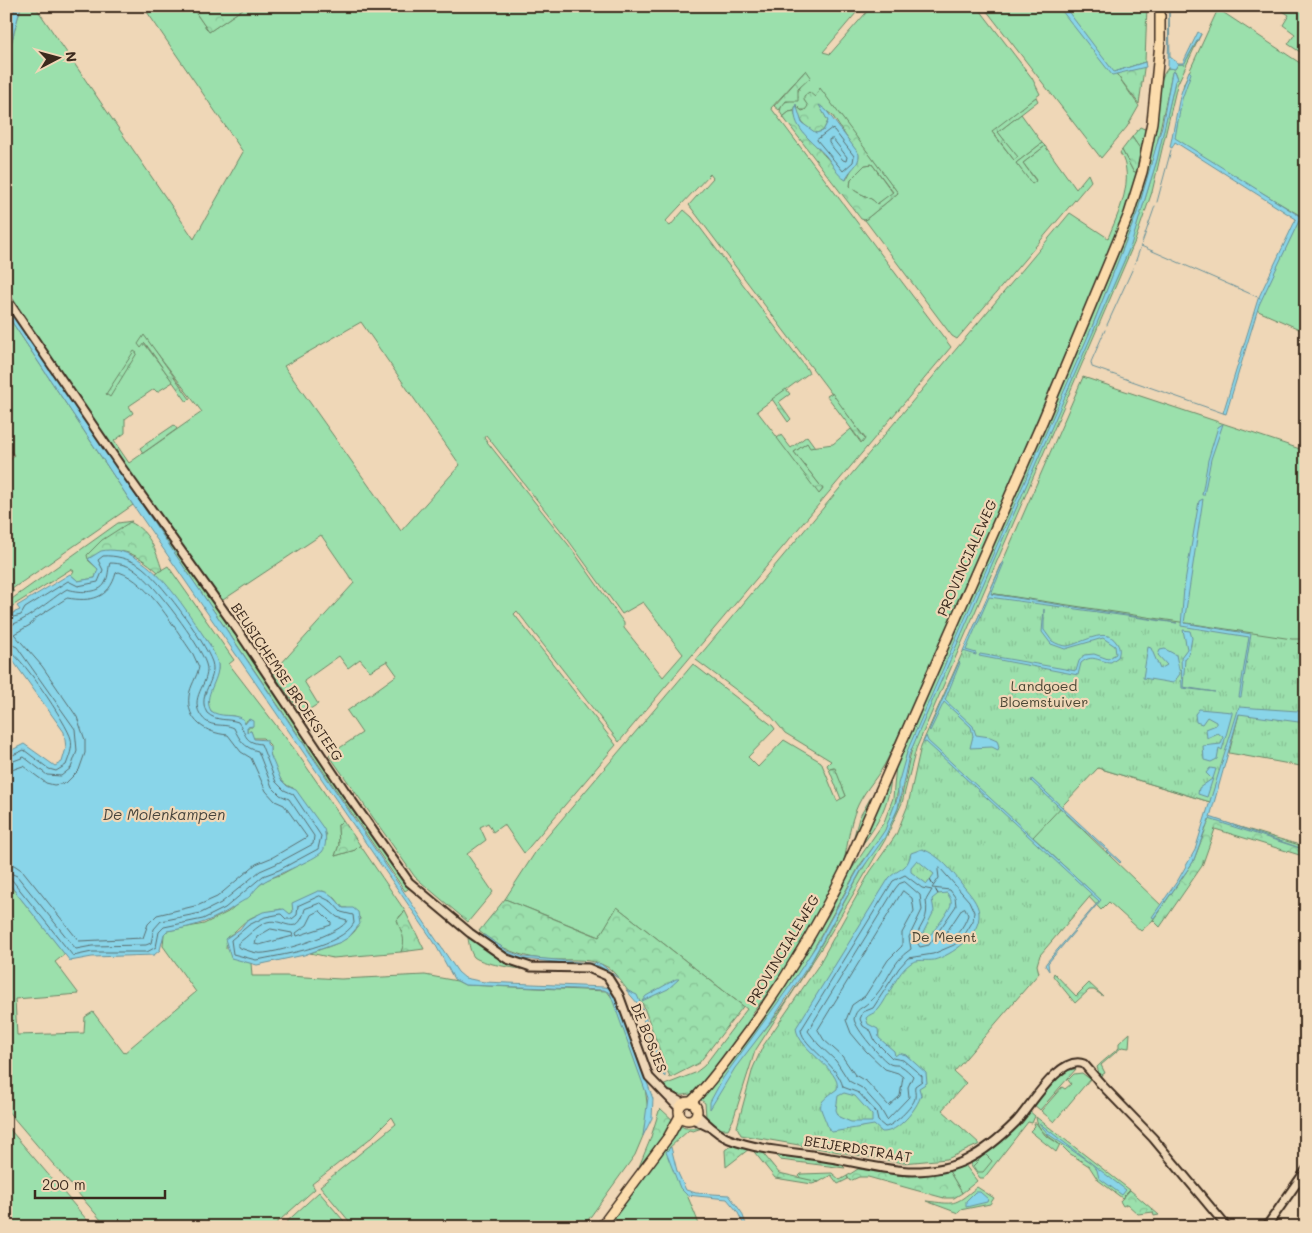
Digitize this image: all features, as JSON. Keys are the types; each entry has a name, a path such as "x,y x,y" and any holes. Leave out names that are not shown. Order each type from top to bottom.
{"highway":[{"name":"PROVINCIALEWEG","path":"601,1227 784,980 826,909 848,864 1043,420 1129,214 1142,172 1157,89 1160,6"}],"street":[{"name":"BEUSICHEMSE BROEKSTEEG","path":"6,298 122,468 239,632 345,791 409,882 470,933 507,959 532,967 596,969 607,976 615,987"},
{"name":"DE BOSJES","path":"615,987 649,1077 665,1094 688,1111"},
{"name":"BEIJERDSTRAAT","path":"688,1111 728,1139 765,1148 902,1170 928,1170 952,1166 982,1151 1017,1121 1039,1094 1061,1072 1076,1067 1088,1072 1153,1138 1227,1227"},
{"path":"1266,1227 1306,1170"}],"green space":[{"path":"21,6 35,6 194,239 243,152 143,6 191,6 209,32 247,6 862,6 823,52 830,54 872,6 977,6 1032,78 1040,94 992,132 1014,160 1017,157 998,132 1021,114 1042,143 1016,163 1032,183 1036,180 1023,163 1045,146 1076,189 1088,174 1091,181 957,339 952,336 865,220 898,193 820,89 815,97 804,100 809,106 805,110 801,110 796,105 794,111 789,112 783,117 780,112 782,103 798,98 797,93 806,70 771,108 951,347 619,742 517,611 514,614 616,745 524,853 504,824 493,832 488,823 480,827 486,840 467,854 493,892 468,922 415,877 329,755 362,733 347,711 397,675 387,661 370,671 360,659 348,668 339,656 304,681 318,704 302,714 274,675 279,666 354,583 321,535 223,600 217,597 76,400 6,295 6,63","holes":["710,174 713,178 689,205 865,438 861,443 851,429 833,444 811,447 807,443 794,452 823,489 820,493 757,411 809,373 807,369 692,217 684,210 670,226 665,222","361,322 460,465 401,531 284,366","144,336 202,412 129,463 114,441 125,433 125,419 133,413 129,406 154,389 157,392 173,382 144,343","486,435 566,537 622,614 643,602 683,654 663,677 624,628 624,623 571,548 484,438"]},
{"path":"191,6 247,6 209,32"},
{"path":"983,6 1147,6 1145,62 1115,72 1139,106 1127,127 1101,158"},
{"path":"1275,6 1306,6 1306,56 1288,44 1295,34 1283,25 1289,15"},
{"path":"1218,9 1306,67 1306,332 1256,310 1301,216 1172,139 1184,83"},
{"path":"1201,34 1177,85 1152,192 1135,241 916,749 902,803 885,840 824,944 755,1051 733,1120 728,1129 719,1129 706,1116 705,1103 701,1100 828,916 851,870 884,822 893,798 896,765 1119,252 1147,164 1155,128 1161,81 1168,68 1175,69 1178,64 1184,64","holes":["1175,71 1178,79 1175,81 1156,163 1130,247 915,740 897,811 800,981 755,1041 764,1024 809,957 860,865 884,833 894,807 907,753 1088,337 1148,186 1172,73"]},
{"path":"1145,62 1139,104 1115,72"},
{"path":"806,70 811,77 798,89 798,101 786,101 779,110 774,106"},
{"path":"820,88 898,193 865,220 861,219 783,117 789,112 794,111 796,119 806,136 846,180 859,156 832,115 821,107 828,121 823,131 816,133 802,122 799,115 796,106 802,111 808,106 804,96 809,92 815,97","holes":["872,164 893,192 877,204 853,189 850,186 851,179 865,165"]},
{"path":"1036,97 1038,101 998,132 1018,157 1014,160 992,131"},
{"path":"1140,127 1147,130 1143,153 1132,137"},
{"path":"1132,137 1143,153 1138,173 1133,171 1122,150"},
{"path":"1042,143 1045,146 1023,163 1036,181 1032,184 1016,163"},
{"path":"1122,150 1133,171 1138,173 1106,266 908,716 885,764 854,813 843,864 822,910 800,946 751,1015 755,1017 695,1096 671,1092 662,1086 695,1073 704,1066 747,1009 617,907 600,937 505,899 540,845 693,664 775,729 748,757 758,767 784,740 821,762 837,801 846,796 834,768 829,769 827,765 831,761 785,733 771,716 696,660 1070,213 1108,238 1124,196 1126,173 1120,153"},
{"path":"872,164 893,193 877,204 870,198 856,192 850,186 851,179 865,165"},
{"path":"6,313 133,505 12,589 14,592 6,597 6,467 14,455 6,445"},
{"path":"144,335 190,399 187,402 145,343 141,348 138,344"},
{"path":"134,351 137,353 110,397 106,394"},
{"path":"1083,377 1306,451 1306,767 1238,712 1210,802 1098,768 1059,807 1163,907 1141,931 1109,902 1101,910 1032,836 1185,625 989,593"},
{"path":"786,389 790,394 779,402 791,419 788,422 772,399"},
{"path":"832,393 865,439 862,443 827,396"},
{"path":"174,425 177,429 143,453 140,448"},
{"path":"781,435 791,448 807,436 815,447 810,448 807,443 794,452 823,489 819,494 777,438"},
{"path":"123,478 147,507 411,887 405,891"},
{"path":"132,521 88,560 98,569 95,578 78,581 71,575 74,571 71,569 6,610 9,601 118,523"},
{"path":"130,522 142,530 151,542 162,570 158,572 141,559 124,552 107,552 88,559 87,555 102,540"},
{"path":"168,566 234,660 229,664 295,750 343,820 338,825 339,845 335,856 355,850 360,845 405,911 399,917 405,942 401,952 333,958 310,953 333,945 348,937 358,926 360,918 347,908 343,908 335,898 323,891 293,903 293,912 290,914 281,909 250,918 227,937 226,948 240,960 251,963 252,976 341,979 425,975 457,981 465,985 607,991 613,999 645,1087 648,1111 643,1136 635,1155 583,1227 354,1227 320,1186 396,1124 392,1117 372,1137 312,1184 315,1189 272,1227 107,1227 6,1109 6,880 65,954 55,962 79,994 15,999 17,1035 84,1033 85,1017 93,1012 124,1053 196,992 163,946 164,934 167,931 204,924 228,912 266,880 282,874 322,852 326,835 293,788 288,786 279,777 271,757 270,745 263,738 253,738 251,731 247,732 247,727 252,727 251,720 247,720 245,724 236,717 215,714 208,706 208,695 218,667 217,661 210,645 156,573"},
{"name":"Landgoed Bloemstuiver","path":"989,593 1292,639 1306,639 1306,767 1229,753 1239,714 1210,802 1098,768 1033,837 1093,893 1040,955 1037,965 1039,973 954,1072 966,1083 942,1110 980,1144 947,1159 903,1163 741,1135 737,1127 753,1068 763,1046 818,966 870,872 896,835 908,805 921,746"},
{"path":"835,768 846,796 841,799 829,769"},
{"path":"891,773 888,795 881,816 856,852"},
{"path":"882,778 851,847 859,818"},
{"path":"1210,818 1306,847 1306,857 1215,829 1202,866 1160,927 1153,920 1193,862"},
{"path":"343,820 360,845 355,850 335,856 339,845 338,825"},
{"path":"505,899 599,937 617,907 743,1006 699,1063 670,1078 642,1002 637,1003 635,997 608,967 588,961 549,960 527,956 507,949 479,931"},
{"path":"405,911 424,949 401,952 403,939 397,920"},
{"path":"472,937 532,969 541,971 506,967 479,960 474,957 471,950 468,938"},
{"path":"1054,973 1076,996 1089,983 1103,996 1094,990 1089,990 1075,1003 1053,976"},
{"path":"1130,1033 1129,1048 1122,1047 1101,1065 1105,1073 1100,1076 1097,1067 1119,1048 1119,1043"},
{"path":"1076,1069 1040,1110 1033,1104 1057,1077 1069,1070"},
{"path":"1082,1073 1090,1079 1054,1122 1041,1111 1062,1087 1065,1089 1071,1084 1068,1080 1074,1074"},
{"path":"661,1109 675,1122 638,1169 659,1111"},
{"path":"1028,1110 1035,1116 1032,1123 1028,1122 984,1178 980,1178 971,1166 972,1160"},
{"path":"1036,1117 1130,1190 1122,1198 1098,1180 1089,1166 1069,1153 1060,1144 1056,1152 1030,1131 1035,1126 1034,1123 1040,1129"},
{"path":"6,1125 93,1227 6,1227"},
{"path":"681,1126 685,1128 702,1128 693,1131 689,1130 669,1148 700,1227 604,1227"},
{"path":"733,1144 749,1149 726,1167 725,1150"},
{"path":"751,1148 761,1151 779,1173 819,1182 812,1184 775,1178"},
{"path":"779,1152 794,1157 832,1161 839,1163 845,1168 780,1160 777,1156"},
{"path":"985,1154 992,1161 983,1172 977,1172 973,1166"},
{"path":"965,1165 977,1181 962,1193 949,1171"},
{"path":"858,1169 908,1176 949,1171 962,1193 954,1198 944,1198 868,1177 859,1177 850,1181 847,1176"},
{"path":"832,1173 840,1180 847,1176 848,1179 838,1184 831,1175 819,1182 801,1179 799,1176 801,1174"},
{"path":"977,1187 994,1198 990,1204 960,1210 958,1213 926,1201 953,1203"},
{"path":"1130,1190 1159,1215 1154,1216 1153,1212 1138,1214 1127,1204 1123,1206 1120,1201"},
{"path":"319,1192 349,1227 281,1227"}],"water":[{"path":"15,6 21,6 6,63 6,39"},
{"path":"1058,6 1064,6 1114,72 1145,62 1146,67 1112,75"},
{"path":"1169,6 1170,57 1178,63 1183,63 1198,32 1201,34 1184,64 1178,64 1175,69 1168,68"},
{"path":"1175,71 1178,79 1175,81 1157,160 1131,245 909,755 898,808 885,837 862,869 812,960 772,1020 735,1068 710,1109 710,1102 723,1078 789,987 817,944 859,868 885,830 898,796 898,784 908,749 1092,327 1137,213 1162,126 1172,72"},
{"path":"1189,71 1191,73 1182,99 1175,138 1306,220 1306,223 1299,221 1259,305 1226,414 1223,413 1258,299 1296,219 1175,142 1172,148 1170,147 1180,96"},
{"path":"796,104 802,123 816,133 823,131 828,121 819,105 826,110 859,154 858,162 846,180 799,127 796,120"},
{"path":"6,304 458,972 465,978 484,982 604,987 610,988 617,997 653,1099 652,1118 643,1136 648,1098 610,993 604,990 465,985 454,979 434,942 133,505 6,313"},
{"path":"1223,424 1211,459 1204,495 1202,495 1208,460 1218,427"},
{"path":"1203,499 1184,623 1251,634 1241,697 1239,697 1249,637 1181,626 1184,588 1199,501"},
{"name":"De Molenkampen","path":"101,551 118,551 135,557 150,568 178,599 210,645 218,664 209,699 211,711 239,717 243,719 245,724 249,719 253,721 253,726 247,727 247,732 251,731 254,739 267,740 270,754 281,780 287,786 296,790 324,829 326,841 324,850 318,855 264,882 248,898 213,919 196,925 167,931 164,934 160,950 154,955 92,957 70,961 6,880 6,755 24,744 55,766 62,762 66,748 64,732 6,651 6,616 20,610 17,606 70,574 78,581 95,578 98,569 88,559"},
{"path":"1003,562 991,594 1177,623 989,597 966,650 976,653 976,655 963,651"},
{"path":"1044,609 1044,630 1052,641 1067,646 1093,637 1112,637 1119,649 1118,657 1111,662 1092,658 1085,660 1081,663 1078,675 979,656 980,654 1076,671 1079,661 1084,655 1094,654 1108,659 1116,654 1115,646 1103,638 1065,649 1051,644 1042,632"},
{"path":"1183,630 1190,631 1192,638 1189,654 1185,659 1183,687 1215,692 1182,688 1181,657 1187,649"},
{"path":"1148,647 1151,648 1160,669 1167,665 1158,655 1160,650 1165,649 1176,655 1180,674 1173,683 1143,678"},
{"path":"959,662 945,700 973,726 976,735 997,740 998,750 992,747 970,748 973,736 971,727 944,702 929,730"},
{"path":"1239,707 1298,711 1306,713 1306,723 1239,714 1210,817 1306,850 1209,819 1193,862 1154,918 1152,917 1178,880 1195,850"},
{"path":"1199,709 1232,712 1222,750 1219,748 1217,759 1211,762 1204,760 1203,746 1221,744 1223,737 1218,733 1207,738 1206,729 1216,725 1216,722 1207,717 1202,724 1196,722 1195,714"},
{"path":"926,736 928,741 1101,900 1048,963 1049,971 1045,965 1047,962 1099,901 926,742 923,743"},
{"path":"1210,768 1216,769 1207,797 1198,794 1199,788 1212,779 1206,773"},
{"path":"1032,779 1121,862 1031,781"},
{"name":"De Meent","path":"922,849 935,855 946,865 975,902 979,913 978,921 970,936 957,949 934,960 916,961 906,967 878,1010 866,1018 868,1024 878,1029 879,1038 894,1051 895,1056 899,1053 906,1055 926,1073 927,1083 919,1088 921,1095 911,1113 894,1129 888,1131 882,1132 874,1125 832,1132 829,1130 821,1106 824,1099 837,1089 837,1082 827,1067 804,1044 796,1028 889,878 905,866 911,853","holes":["917,860 934,874 927,884 911,872 911,867","947,893 951,900 950,908 938,925 922,942 920,939 934,911 932,899 938,894","844,1093 855,1096 872,1115 872,1122 851,1122 839,1117 836,1110 838,1096"]},
{"path":"318,891 329,894 343,908 353,908 358,912 360,924 349,937 341,942 304,955 257,965 231,958 225,939 240,929 246,921 263,912 284,909 290,914 293,912 292,903"},
{"path":"484,935 508,951 524,957 601,964 618,978 599,966 522,959 506,952 482,937"},
{"path":"679,979 668,989 642,1001 646,996"},
{"path":"626,990 637,995 665,1077 662,1074 638,1004"},
{"path":"1039,1123 1091,1163 1048,1134"},
{"path":"671,1147 677,1171 686,1190 696,1193 729,1195 742,1213 747,1227 745,1227 737,1211 727,1199 687,1195 680,1188 666,1152"},
{"path":"1091,1163 1126,1190 1122,1195 1099,1178 1097,1170"},
{"path":"975,1192 980,1192 988,1199 987,1202 966,1207 966,1201"}],"waterway":[{"path":"1157,202 1171,150"},
{"path":"1135,263 1155,206"},
{"path":"1141,246 1260,298"},
{"path":"1107,325 1133,268"},
{"path":"1105,330 1091,362 1092,367 1223,413"}],"ferry route":[{"path":"930,880 938,894"}]}
